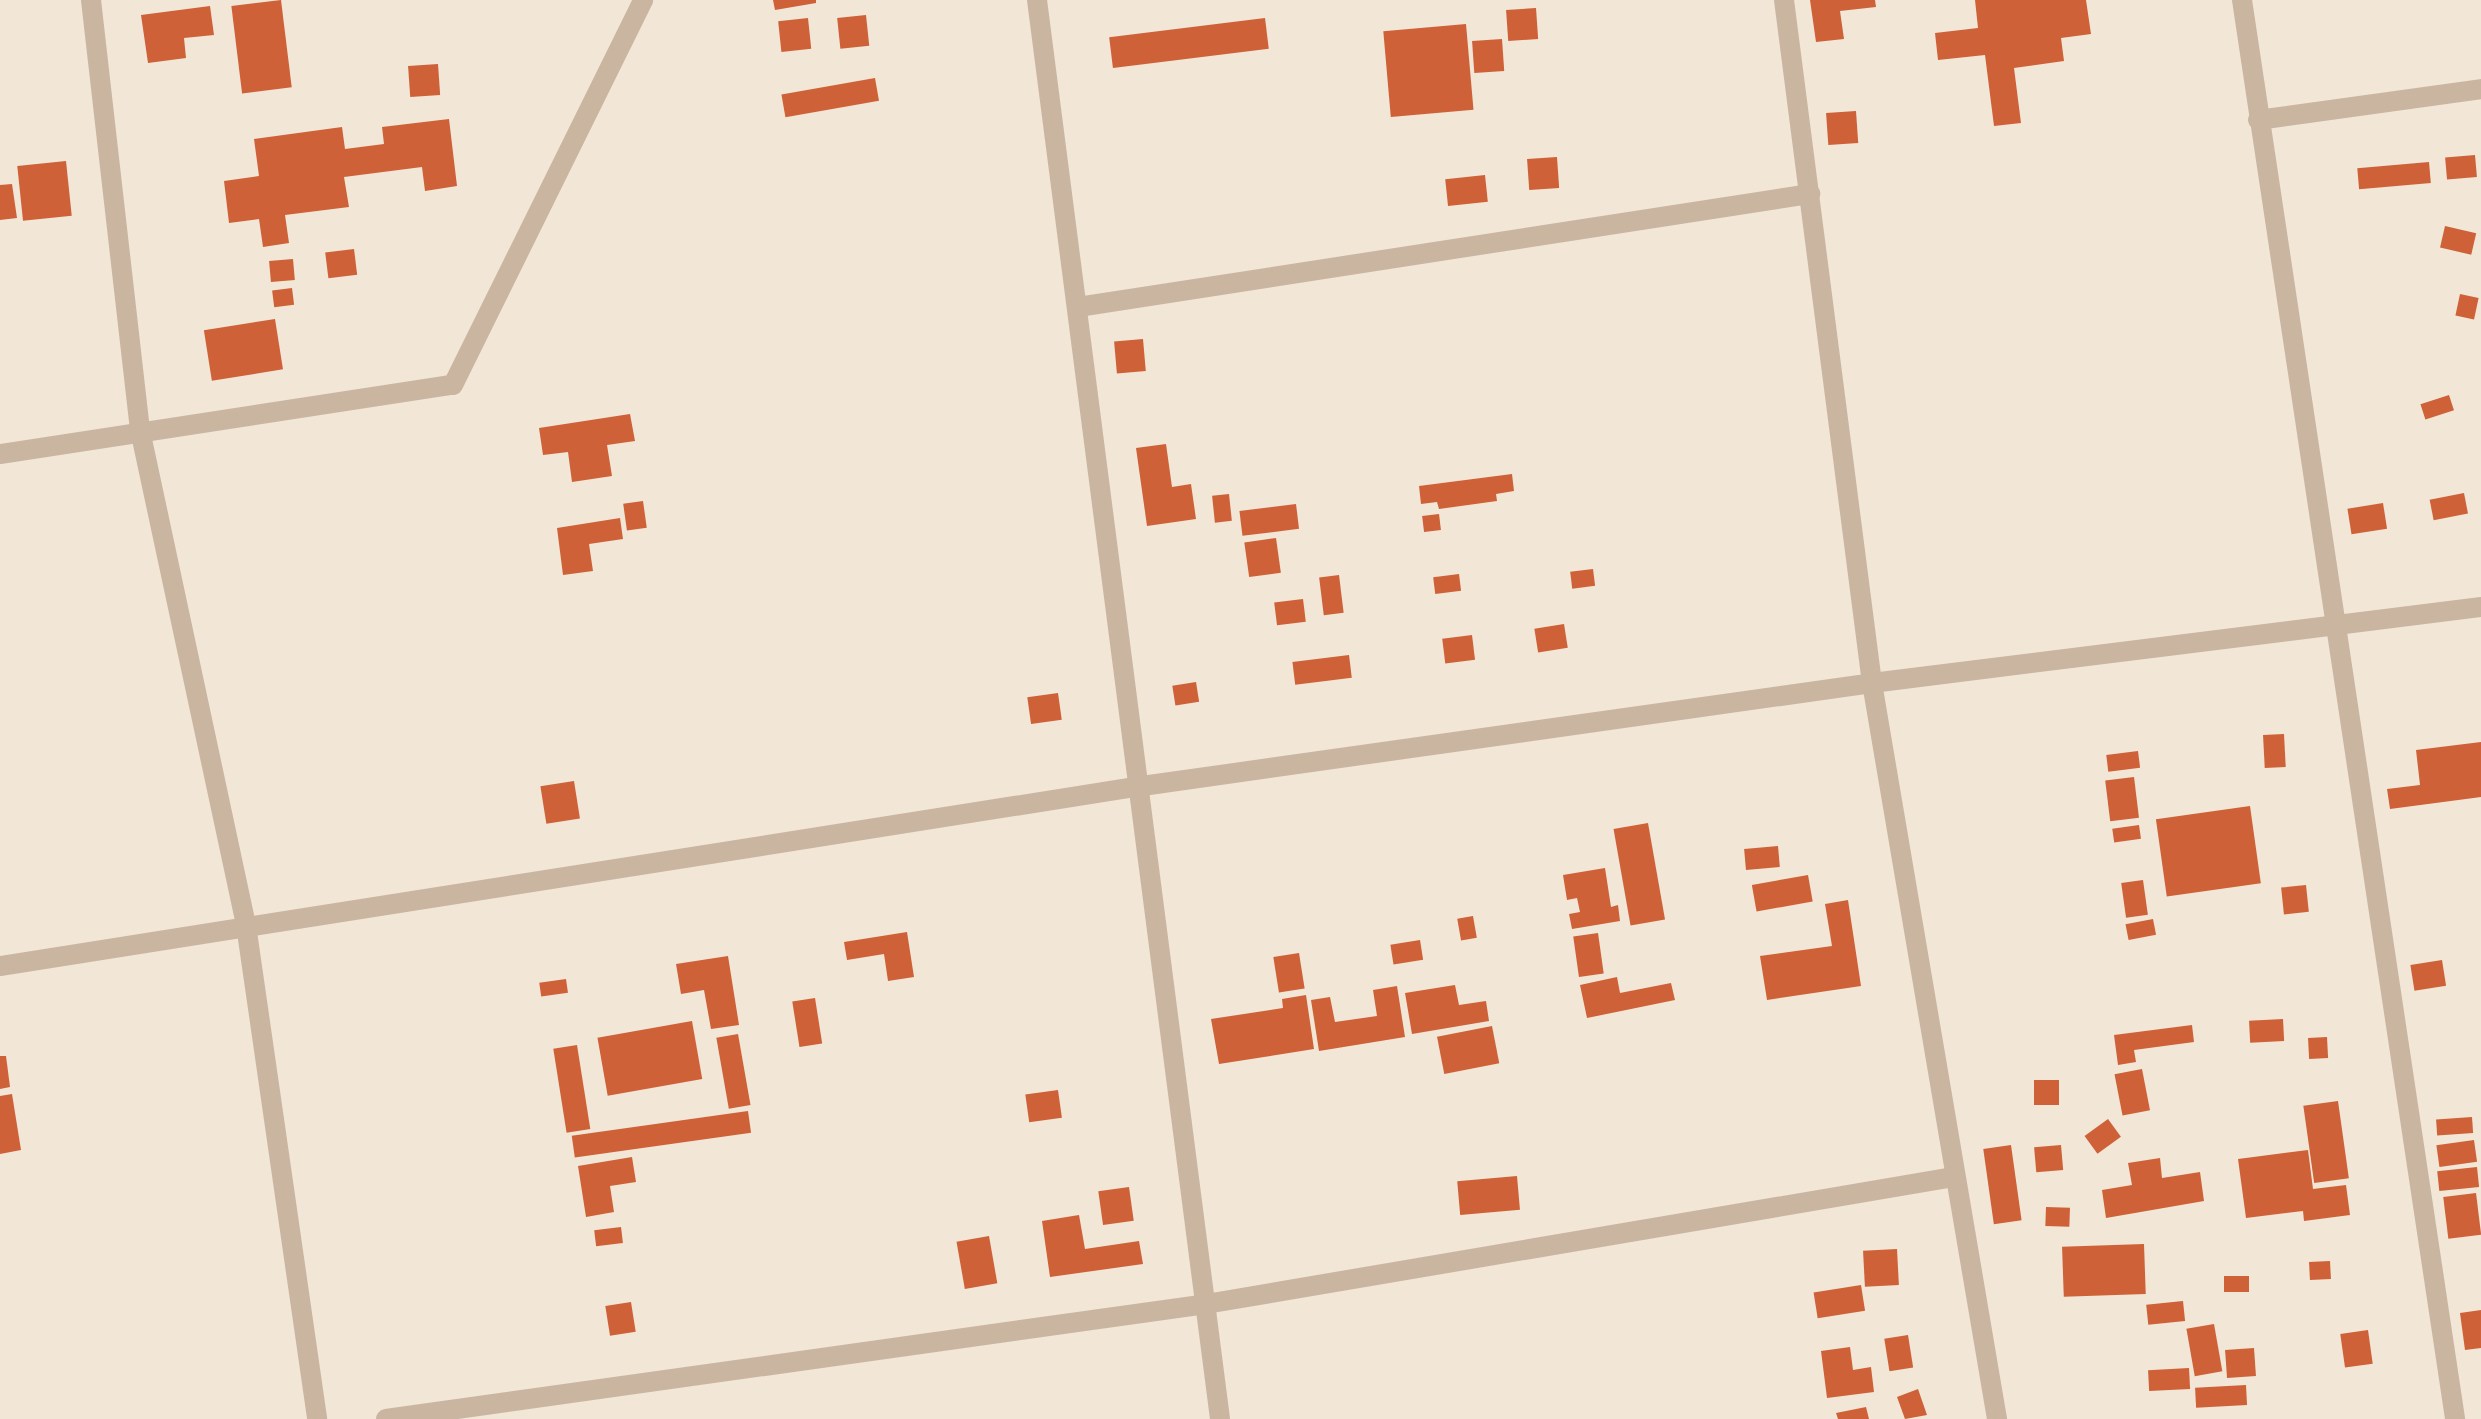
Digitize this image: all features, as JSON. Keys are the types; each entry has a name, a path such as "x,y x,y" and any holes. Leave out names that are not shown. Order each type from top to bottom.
{"street":[{"path":"91,0 140,430 246,925 317,1419"},
{"path":"0,454 140,430 453,385 643,0"},
{"path":"1037,0 1142,786 1220,1419"},
{"path":"1784,0 1872,683 1997,1419"},
{"path":"2242,0 2331,625 2455,1419"},
{"path":"2258,120 2481,89"},
{"path":"1078,307 1810,194"},
{"path":"0,966 1142,786 1872,683 2481,607"},
{"path":"386,1419 1206,1304 1954,1177"}],"building":[{"path":"281,0 292,87 242,93 231,6"},
{"path":"773,0 816,0 816,3 775,10"},
{"path":"1810,0 1875,0 1876,7 1840,11 1844,39 1816,42"},
{"path":"1975,0 2086,0 2091,34 2061,38 2064,61 2014,68 2021,123 1994,126 1985,55 1938,60 1935,33 1978,28"},
{"path":"210,6 214,35 184,38 186,58 148,63 141,15"},
{"path":"1536,8 1538,39 1508,41 1506,10"},
{"path":"866,15 869,46 840,49 837,18"},
{"path":"808,18 811,49 781,52 778,21"},
{"path":"1265,18 1269,49 1113,68 1109,37"},
{"path":"1466,24 1473,110 1391,117 1383,31"},
{"path":"1502,39 1504,71 1474,73 1472,41"},
{"path":"438,64 440,95 410,97 408,66"},
{"path":"875,78 879,101 785,117 781,94"},
{"path":"1856,111 1858,143 1828,145 1826,113"},
{"path":"449,119 457,186 425,191 422,167 344,177 349,207 285,215 289,243 263,247 259,219 229,223 224,181 259,176 254,139 342,127 345,149 384,144 382,127"},
{"path":"2475,155 2477,177 2447,180 2445,158"},
{"path":"1557,157 1559,188 1529,190 1527,159"},
{"path":"66,161 72,216 23,221 17,166"},
{"path":"2429,162 2431,183 2359,189 2357,168"},
{"path":"1485,175 1488,202 1448,206 1445,179"},
{"path":"12,184 17,218 0,220 0,185"},
{"path":"2445,226 2476,233 2471,255 2440,247"},
{"path":"354,249 357,275 328,278 325,253"},
{"path":"293,259 295,280 271,282 269,261"},
{"path":"292,288 294,305 274,307 272,290"},
{"path":"2460,294 2479,298 2474,319 2455,316"},
{"path":"275,319 283,369 212,381 204,330"},
{"path":"1143,339 1146,371 1117,373 1114,342"},
{"path":"2449,395 2454,410 2425,419 2420,404"},
{"path":"630,414 635,441 607,445 612,476 572,482 568,452 543,455 539,428"},
{"path":"1166,444 1172,487 1191,484 1196,519 1147,526 1136,448"},
{"path":"1512,474 1514,491 1496,494 1497,501 1439,509 1437,502 1421,504 1419,486"},
{"path":"2464,493 2468,514 2434,520 2430,500"},
{"path":"1229,494 1232,521 1215,523 1212,496"},
{"path":"643,501 647,528 627,531 623,504"},
{"path":"2383,503 2387,529 2352,534 2347,509"},
{"path":"1296,504 1299,529 1242,536 1239,511"},
{"path":"1439,514 1441,530 1424,532 1422,516"},
{"path":"620,518 623,539 589,544 593,571 563,575 557,528"},
{"path":"1276,538 1281,573 1249,577 1244,542"},
{"path":"1593,569 1595,586 1572,589 1570,572"},
{"path":"1459,574 1461,591 1435,594 1433,577"},
{"path":"1339,575 1344,613 1324,615 1319,577"},
{"path":"1303,599 1306,622 1277,625 1274,603"},
{"path":"1564,624 1568,648 1538,652 1534,629"},
{"path":"1472,635 1475,660 1445,663 1442,639"},
{"path":"1349,655 1352,678 1295,685 1292,662"},
{"path":"1196,682 1199,702 1175,706 1172,686"},
{"path":"1058,693 1062,720 1031,724 1027,697"},
{"path":"2284,734 2286,767 2265,768 2263,735"},
{"path":"2481,742 2481,797 2390,809 2387,789 2420,785 2416,750"},
{"path":"2138,751 2140,768 2108,772 2106,755"},
{"path":"2134,777 2139,818 2110,821 2105,781"},
{"path":"574,781 580,819 546,824 540,786"},
{"path":"2250,806 2261,883 2167,896 2156,819"},
{"path":"1648,823 1665,920 1631,926 1614,829"},
{"path":"2139,825 2141,839 2114,843 2112,829"},
{"path":"1778,846 1780,867 1746,870 1744,849"},
{"path":"1605,868 1611,907 1618,905 1620,921 1572,929 1569,914 1580,912 1577,898 1567,900 1563,875"},
{"path":"1808,875 1813,902 1757,911 1752,885"},
{"path":"2143,880 2148,915 2126,918 2121,883"},
{"path":"2306,885 2309,912 2284,914 2281,888"},
{"path":"1848,900 1861,986 1767,1000 1760,956 1832,946 1825,904"},
{"path":"1473,916 1477,938 1461,940 1457,919"},
{"path":"2153,919 2156,935 2129,940 2126,924"},
{"path":"907,932 914,977 888,981 884,954 847,960 844,942"},
{"path":"1598,933 1604,974 1579,977 1573,936"},
{"path":"1420,940 1423,960 1393,964 1390,945"},
{"path":"1299,953 1305,989 1279,993 1273,957"},
{"path":"728,956 739,1025 711,1029 704,990 681,994 676,964"},
{"path":"2442,960 2446,986 2414,991 2410,965"},
{"path":"1617,977 1620,993 1671,983 1675,1000 1587,1018 1580,985"},
{"path":"566,979 568,993 541,997 539,983"},
{"path":"1455,985 1459,1005 1486,1001 1489,1021 1412,1034 1405,993"},
{"path":"1397,986 1405,1037 1319,1051 1311,1000 1330,997 1335,1022 1377,1016 1373,990"},
{"path":"1306,995 1314,1049 1219,1064 1211,1019 1283,1008 1282,999"},
{"path":"815,998 822,1043 799,1047 792,1002"},
{"path":"2283,1019 2284,1041 2250,1043 2249,1021"},
{"path":"692,1021 702,1079 608,1096 597,1038"},
{"path":"2192,1025 2194,1042 2134,1050 2136,1062 2118,1065 2114,1035"},
{"path":"1492,1026 1499,1063 1444,1074 1437,1037"},
{"path":"738,1034 751,1105 729,1109 716,1038"},
{"path":"2327,1037 2328,1058 2309,1059 2308,1038"},
{"path":"577,1045 590,1129 567,1133 553,1049"},
{"path":"0,1056 6,1056 10,1087 0,1089"},
{"path":"2142,1069 2150,1110 2123,1116 2115,1074"},
{"path":"2034,1080 2059,1080 2059,1105 2034,1105"},
{"path":"1058,1090 1062,1118 1029,1122 1025,1095"},
{"path":"12,1094 21,1150 0,1154 0,1096"},
{"path":"2338,1101 2349,1178 2314,1183 2303,1106"},
{"path":"748,1111 751,1133 575,1158 572,1136"},
{"path":"2472,1117 2473,1133 2437,1135 2436,1120"},
{"path":"2108,1119 2121,1137 2097,1154 2085,1136"},
{"path":"2474,1140 2477,1162 2439,1167 2436,1145"},
{"path":"2011,1145 2022,1220 1994,1224 1983,1149"},
{"path":"2061,1145 2063,1170 2036,1172 2034,1147"},
{"path":"2308,1150 2313,1189 2346,1185 2350,1215 2304,1221 2303,1211 2246,1218 2238,1159"},
{"path":"632,1157 636,1182 610,1186 614,1212 586,1217 578,1166"},
{"path":"2160,1158 2162,1178 2200,1172 2204,1201 2106,1218 2102,1190 2132,1185 2128,1163"},
{"path":"2477,1167 2479,1187 2439,1191 2437,1171"},
{"path":"1517,1176 1520,1210 1460,1215 1457,1181"},
{"path":"1129,1187 1134,1221 1103,1225 1098,1191"},
{"path":"2476,1193 2481,1235 2448,1239 2443,1197"},
{"path":"2046,1207 2070,1208 2069,1227 2045,1226"},
{"path":"1079,1215 1085,1249 1139,1241 1143,1264 1050,1277 1042,1221"},
{"path":"621,1227 623,1243 596,1246 594,1230"},
{"path":"989,1236 997,1283 965,1289 957,1242"},
{"path":"2144,1244 2146,1294 2064,1297 2062,1247"},
{"path":"1897,1249 1899,1285 1865,1287 1863,1251"},
{"path":"2330,1261 2331,1279 2310,1280 2309,1262"},
{"path":"2224,1276 2249,1276 2249,1292 2224,1292"},
{"path":"1861,1285 1865,1311 1818,1318 1814,1293"},
{"path":"2183,1301 2185,1321 2148,1325 2146,1305"},
{"path":"631,1302 636,1332 610,1336 605,1306"},
{"path":"2481,1310 2481,1348 2465,1350 2460,1313"},
{"path":"2214,1324 2222,1371 2195,1376 2186,1329"},
{"path":"2368,1330 2373,1364 2345,1368 2340,1334"},
{"path":"1908,1335 1913,1368 1889,1371 1884,1339"},
{"path":"1850,1347 1853,1370 1871,1367 1874,1392 1827,1398 1821,1351"},
{"path":"2254,1348 2256,1376 2227,1378 2225,1350"},
{"path":"2189,1368 2190,1389 2149,1391 2148,1370"},
{"path":"2246,1385 2247,1405 2196,1408 2195,1388"},
{"path":"1918,1389 1927,1415 1905,1419 1897,1397"},
{"path":"1866,1407 1869,1419 1838,1419 1836,1413"}]}
